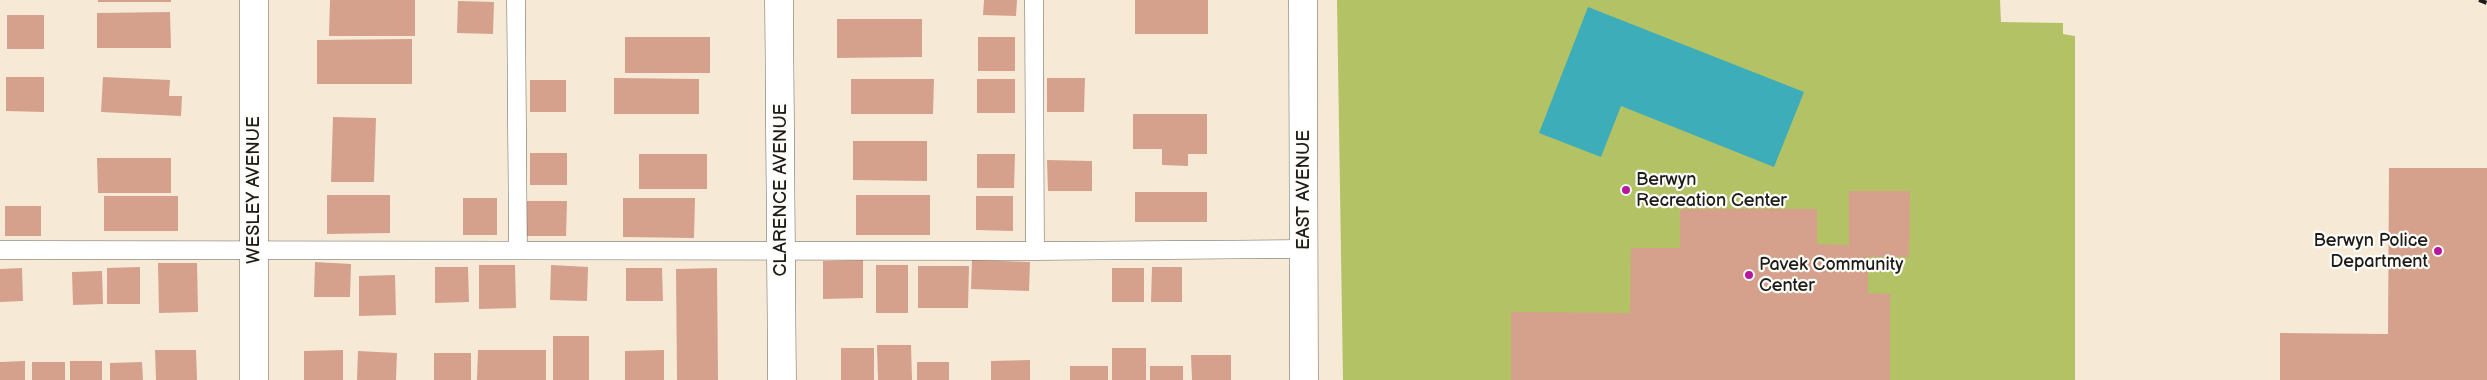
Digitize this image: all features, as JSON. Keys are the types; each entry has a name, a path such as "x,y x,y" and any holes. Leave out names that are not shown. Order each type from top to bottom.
{"street":[{"name":"WESLEY AVENUE","path":"254,0 254,380"},
{"name":"CLARENCE AVENUE","path":"780,0 782,380"},
{"name":"EAST AVENUE","path":"1303,0 1304,380"}],"lane":[{"path":"516,0 518,250"},
{"path":"1034,0 1035,251"},
{"path":"0,250 1035,251 1304,249"}],"green space":[{"name":"Berwyn Recreation Center","path":"1337,0 2000,0 2001,22 2063,23 2063,34 2075,36 2075,380 1343,380"}],"water":[{"path":"1588,7 1804,92 1774,167 1621,106 1601,157 1539,133"}],"building":[{"path":"98,0 171,0 171,2 98,2"},
{"path":"330,0 415,0 415,36 329,36"},
{"path":"984,0 1017,0 1016,16 983,15"},
{"path":"1135,0 1208,0 1208,34 1135,34"},
{"path":"458,1 494,2 493,34 457,33"},
{"path":"170,12 171,48 97,48 97,13"},
{"path":"7,15 44,15 44,49 7,49"},
{"path":"837,19 922,19 922,57 837,58"},
{"path":"625,37 710,37 710,73 625,73"},
{"path":"978,37 1015,37 1015,71 978,71"},
{"path":"412,39 412,84 317,84 317,40"},
{"path":"6,77 44,77 44,112 6,111"},
{"path":"103,77 170,80 169,96 182,96 181,116 101,112"},
{"path":"614,78 699,79 699,114 614,114"},
{"path":"1047,78 1085,78 1084,112 1047,112"},
{"path":"851,79 934,79 933,114 851,114"},
{"path":"977,79 1015,79 1015,113 977,113"},
{"path":"530,80 566,80 566,112 530,112"},
{"path":"1133,114 1207,114 1207,154 1188,154 1188,166 1162,165 1162,149 1133,149"},
{"path":"333,117 376,118 374,182 331,182"},
{"path":"853,141 927,141 927,181 853,180"},
{"path":"530,153 567,153 567,185 530,185"},
{"path":"639,154 707,154 707,189 639,189"},
{"path":"977,154 1015,154 1014,188 977,188"},
{"path":"97,158 171,158 171,193 98,193"},
{"path":"1047,160 1092,161 1092,191 1048,191"},
{"name":"Berwyn Police Department","path":"2389,168 2487,168 2487,380 2280,380 2280,333 2388,334"},
{"name":"Pavek Community Center","path":"1849,191 1910,191 1909,257 1868,257 1868,293 1890,294 1890,380 1511,380 1511,312 1630,313 1631,248 1680,248 1680,209 1817,209 1817,244 1849,245"},
{"path":"1135,192 1207,192 1207,222 1135,222"},
{"path":"327,195 390,195 390,233 327,234"},
{"path":"856,195 930,195 930,235 856,235"},
{"path":"104,196 178,196 178,231 104,231"},
{"path":"976,196 1013,196 1013,231 976,230"},
{"path":"463,198 497,198 497,235 463,235"},
{"path":"623,198 695,198 694,238 623,237"},
{"path":"523,201 567,201 566,236 523,236"},
{"path":"5,206 41,206 41,236 5,236"},
{"path":"863,260 863,298 823,299 823,261"},
{"path":"972,260 1030,262 1029,291 971,289"},
{"path":"315,262 351,264 350,297 314,297"},
{"path":"158,263 197,263 198,312 159,313"},
{"path":"479,265 515,265 516,308 479,309"},
{"path":"551,265 588,267 587,301 550,300"},
{"path":"876,265 908,265 908,313 876,313"},
{"path":"918,266 969,266 968,308 918,308"},
{"path":"140,267 140,304 107,304 107,268"},
{"path":"435,267 468,267 469,302 435,303"},
{"path":"1152,267 1182,267 1182,302 1151,302"},
{"path":"22,268 23,301 0,302 0,269"},
{"path":"626,268 662,268 663,301 626,301"},
{"path":"717,268 718,380 677,380 676,269"},
{"path":"1112,268 1144,268 1144,302 1112,302"},
{"path":"102,271 103,304 73,305 72,272"},
{"path":"395,275 396,315 359,316 359,276"},
{"path":"553,336 589,336 589,380 553,380"},
{"path":"877,345 911,345 912,380 878,380"},
{"path":"841,348 874,348 874,380 841,380"},
{"path":"1112,348 1146,348 1146,380 1112,380"},
{"path":"155,350 196,350 197,380 156,380"},
{"path":"343,350 343,380 304,380 304,351"},
{"path":"478,350 546,350 546,380 477,380"},
{"path":"664,350 664,380 625,380 625,351"},
{"path":"358,351 397,353 396,380 357,380"},
{"path":"434,353 471,353 471,380 434,380"},
{"path":"1191,355 1231,355 1231,380 1192,380"},
{"path":"1030,360 1030,380 991,380 991,361"},
{"path":"25,361 25,380 0,380 0,362"},
{"path":"70,361 102,361 102,380 70,380"},
{"path":"32,362 65,362 65,380 32,380"},
{"path":"142,362 143,380 110,380 110,363"},
{"path":"917,362 949,362 949,380 917,380"},
{"path":"1070,366 1108,366 1108,380 1070,380"},
{"path":"1150,366 1183,366 1183,380 1150,380"}],"railway":[{"path":"2479,0 2487,3"}],"place":[{"name":"Berwyn Recreation Center","path":"1626,190"},
{"name":"Berwyn Police Department","path":"2438,251"},
{"name":"Pavek Community Center","path":"1749,275"}]}
